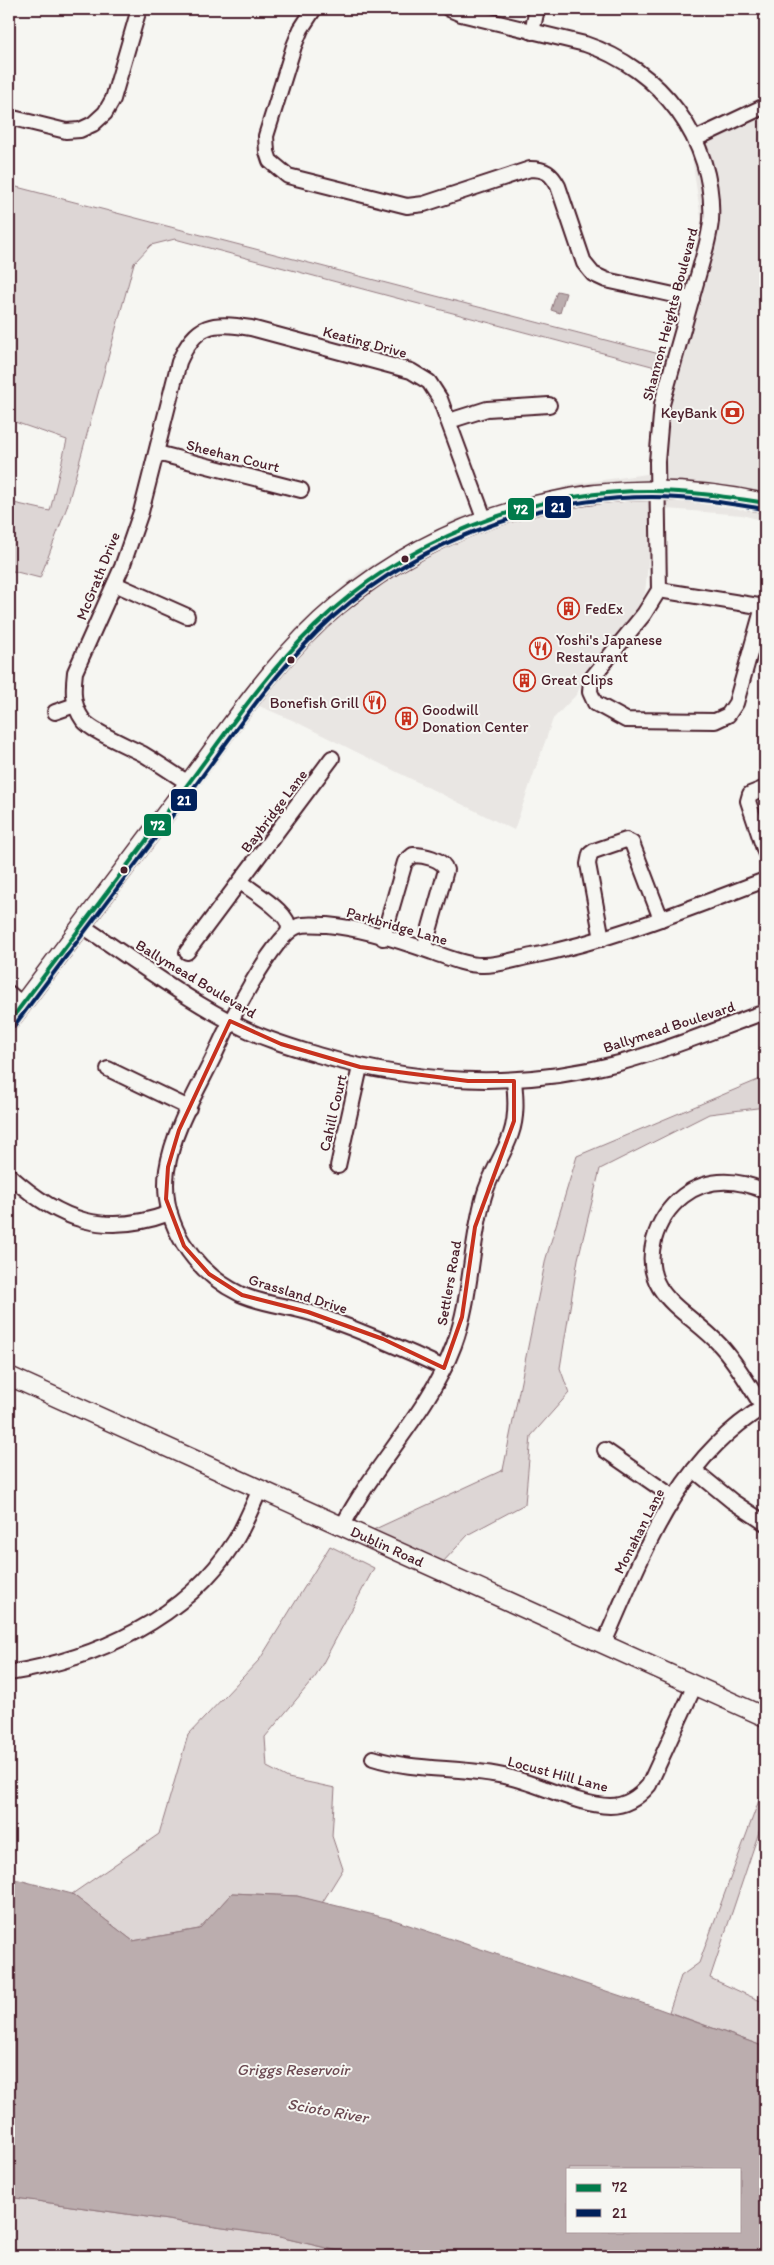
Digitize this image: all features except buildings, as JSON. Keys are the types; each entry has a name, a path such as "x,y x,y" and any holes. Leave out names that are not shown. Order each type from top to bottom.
{"main road":[{"path":"9,1022 15,999 80,925 253,694 337,606 407,558 485,521 565,498 659,489 705,493 765,503"},
{"name":"Dublin Road","path":"9,1376 260,1490 343,1525 765,1717"}],"street":[{"path":"9,117 66,131 80,130 94,124 106,113 113,99 139,9"},
{"path":"314,9 301,29 294,46 266,136 266,152 275,167 288,176 407,206 424,204 530,169 542,169 552,175 558,186 584,263 593,274 606,280 692,299"},
{"name":"Shannon Heights Boulevard","path":"449,9 605,50 652,81 671,102 695,139 704,166 710,195 711,222 706,247 662,404 657,462 659,489 659,590"},
{"path":"532,32 537,9"},
{"path":"695,139 765,106"},
{"name":"Keating Drive","path":"202,329 226,325 251,328 411,371 429,382 440,399 449,421 485,521"},
{"name":"McGrath Drive","path":"75,705 72,689 75,672 115,584 141,512 179,362 187,343 202,329"},
{"path":"449,421 487,409 549,405"},
{"name":"Sheehan Court","path":"156,453 301,490"},
{"path":"115,584 186,616"},
{"path":"659,590 764,607 736,704 728,715 715,720 626,720 595,703 590,692 591,679 644,614 659,590"},
{"path":"56,712 75,705 83,721 97,731 145,755 188,783"},
{"name":"Baybridge Lane","path":"187,952 332,758"},
{"path":"765,788 750,794 748,801 765,852"},
{"path":"602,939 588,864 590,854 626,840 632,843 661,919"},
{"path":"383,938 408,857 413,855 428,858 442,862 446,870 424,949"},
{"name":"Parkbridge Lane","path":"288,932 298,926 308,924 344,926 424,949 454,960 482,965 570,948 602,939 765,880"},
{"path":"230,1021 262,968 290,928 287,918 241,882"},
{"name":"Ballymead Boulevard","path":"80,925 150,972 230,1021 281,1044 360,1068 394,1074 468,1081 514,1081 620,1063 765,1012"},
{"name":"Grassland Drive","path":"230,1021 172,1148 168,1167 166,1199 184,1246 209,1274 242,1295 308,1312 366,1333 444,1368"},
{"path":"108,1068 189,1108"},
{"name":"Cahill Court","path":"338,1166 360,1068"},
{"name":"Settlers Road","path":"343,1525 370,1479 422,1410 454,1345 462,1317 477,1218 485,1192 511,1135 514,1121 514,1081"},
{"path":"10,1176 35,1198 62,1212 91,1222 116,1226 138,1223 170,1213"},
{"path":"764,1406 720,1345 660,1291 654,1278 652,1248 662,1219 682,1197 703,1185 728,1181 746,1184 765,1191"},
{"name":"Monahan Lane","path":"604,1643 655,1531 673,1497 717,1444 764,1406"},
{"path":"605,1450 673,1497"},
{"path":"694,1470 732,1501 765,1522"},
{"path":"9,1673 38,1668 102,1649 156,1620 179,1603 218,1564 235,1541 260,1490"},
{"name":"Locust Hill Lane","path":"373,1758 403,1766 474,1771 508,1776 582,1801 610,1806 622,1804 637,1798 649,1785 695,1685"}],"highlighted area":[{"path":"230,1021 281,1044 360,1067 468,1081 514,1081 514,1121 475,1227 462,1317 444,1368 383,1339 308,1312 242,1295 209,1274 184,1246 166,1199 168,1167 179,1130"}],"shaded area":[{"path":"765,108 765,521 742,515 654,508 645,593 636,610 585,674 577,694 553,719 514,830 292,720 238,697 297,627 359,572 457,518 574,484 647,474 652,411 698,248 701,219 690,143"},
{"path":"9,185 667,356 663,369 175,239 151,245 134,263 67,507 40,578 9,570 9,502 50,511 67,440 9,420"},
{"path":"765,1077 765,1107 709,1114 600,1169 578,1259 560,1368 569,1393 531,1436 525,1504 469,1534 442,1563 373,1530 503,1470 546,1258 577,1156"},
{"path":"330,1546 374,1568 316,1676 265,1737 267,1767 288,1778 335,1788 332,1836 343,1869 322,1903 297,1896 232,1893 199,1929 133,1941 72,1894 159,1834 188,1735 260,1659"},
{"path":"765,1784 765,1814 710,1978 765,2003 765,2047 669,2012 681,1976 699,1963"},
{"path":"9,2197 271,2235 360,2256 9,2255"}],"water":[{"path":"557,291 566,293 560,313 551,310"},
{"name":"Griggs Reservoir","path":"9,1879 72,1894 133,1941 199,1929 232,1893 297,1896 394,1920 654,2007 765,2047 765,2256 360,2256 271,2235 9,2197"}],"transit line":[{"name":"72","path":"9,1022 264,682 315,626 350,596 387,569 428,546 470,526 515,511 560,500 606,493 666,491 765,503"},
{"name":"21","path":"14,1026 283,669 317,632 351,602 389,575 429,552 471,533 516,517 561,506 606,499 666,497 764,509"}],"place":[{"name":"KeyBank","path":"733,413"},
{"name":"FedEx","path":"569,609"},
{"name":"Yoshi's Japanese Restaurant","path":"540,649"},
{"name":"Great Clips","path":"525,680"},
{"name":"Bonefish Grill","path":"375,703"},
{"name":"Goodwill Donation Center","path":"406,719"}],"water label":[{"name":"Scioto River","path":"328,2110"}]}
